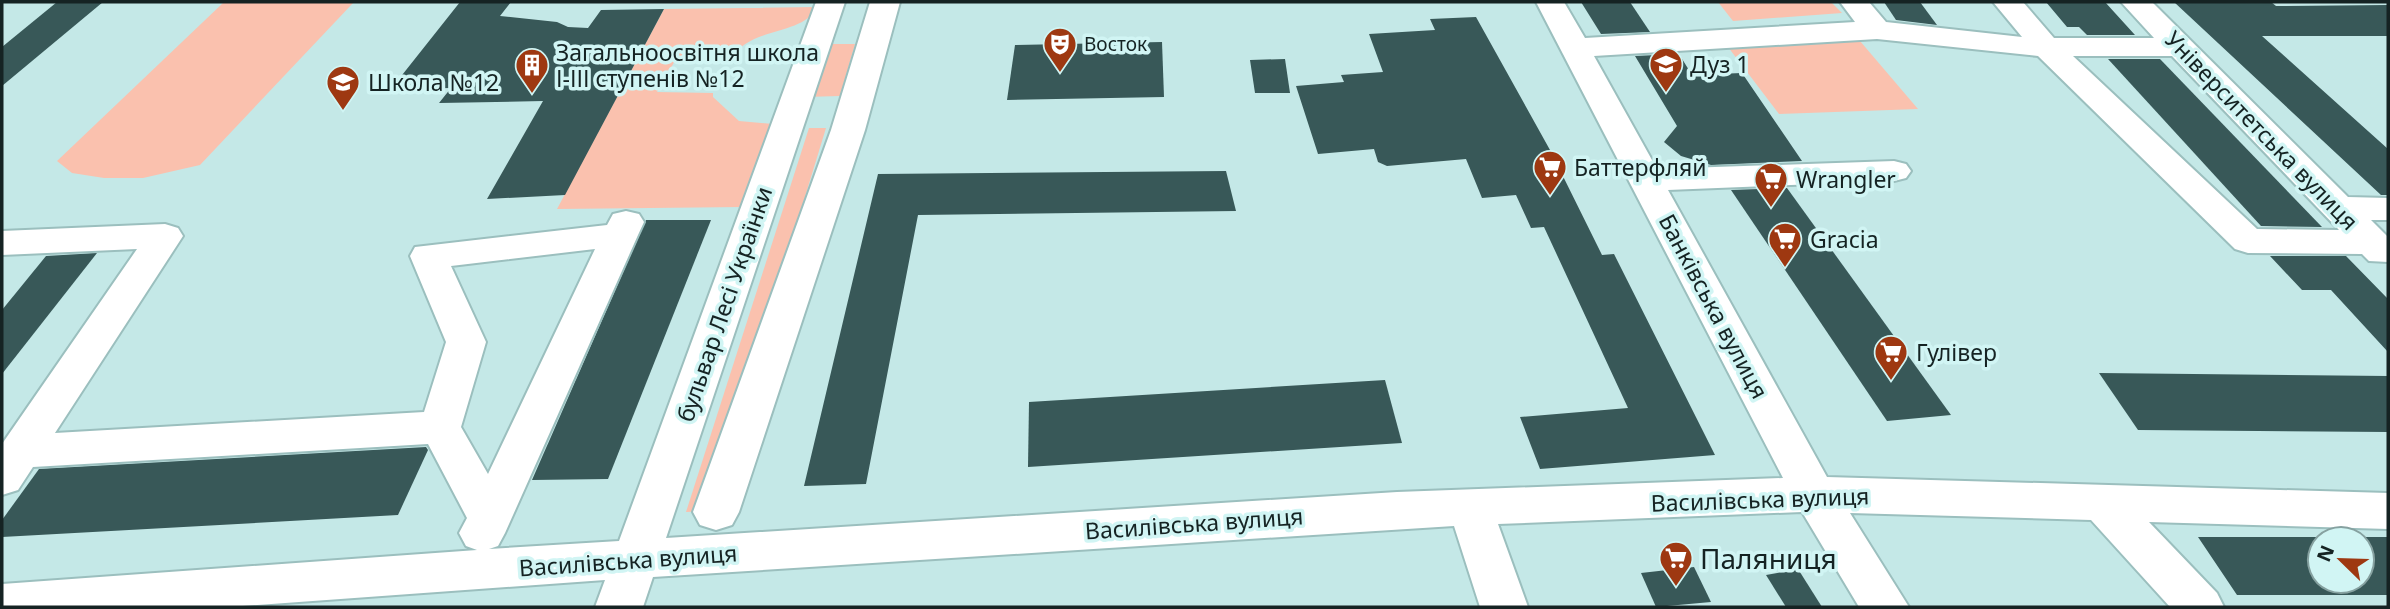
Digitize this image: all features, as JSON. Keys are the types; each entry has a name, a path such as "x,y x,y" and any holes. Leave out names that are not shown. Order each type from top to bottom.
{"street":[{"name":"бульвар Лесі Українки","path":"619,607 830,2"},
{"path":"716,512 848,130 884,2"},
{"name":"Банківська вулиця","path":"1550,2 1814,494 1885,607"},
{"path":"1854,2 1877,30"},
{"path":"2008,2 2045,46 2248,241 2380,251"},
{"name":"Університетська вулиця","path":"2136,2 2380,251"},
{"path":"1576,48 1877,30 2027,47 2181,47"},
{"path":"1647,180 1894,171"},
{"path":"2337,208 2388,209"},
{"path":"465,570 623,229 428,256 466,342 440,427 489,517"},
{"path":"9,251 165,236 11,465"},
{"path":"11,465 440,427"},
{"name":"Василівська вулиця","path":"2,604 91,602 465,570 1470,507 1814,494 2388,510"},
{"path":"2103,503 2200,607"},
{"path":"1470,507 1504,607"}],"shaded area":[{"path":"224,2 354,2 200,165 143,178 104,178 72,173 57,161"},
{"path":"1718,2 1831,2 1842,13 1733,21"},
{"path":"816,7 810,16 800,23 750,41 740,48 732,59 676,59 657,92 713,93 713,97 739,121 773,124 743,207 557,209 664,9"},
{"path":"1860,41 1918,109 1779,114 1728,47"},
{"path":"822,44 855,44 840,96 804,97"},
{"path":"809,128 826,128 709,511 686,512"}],"building":[{"path":"57,2 103,2 2,86 2,47"},
{"name":"Загальноосвітня школа І-ІІІ ступенів №12","path":"460,2 511,2 500,16 588,28 601,10 664,9 565,195 487,199 543,101 439,103 451,88 391,89"},
{"path":"1581,2 1630,2 1650,32 1601,34"},
{"path":"1884,2 1920,2 1937,25 1896,20"},
{"path":"2046,2 2105,2 2135,35 2087,35 2079,27 2067,27"},
{"path":"2174,2 2271,2 2276,6 2388,5 2388,36 2262,36 2388,149 2388,195 2381,195"},
{"path":"1476,17 1550,150 1602,255 1614,254 1715,455 1540,469 1520,417 1628,408 1544,227 1531,228 1516,195 1482,198 1466,159 1387,166 1378,162 1374,149 1318,154 1296,86 1344,82 1341,75 1383,72 1369,34 1435,30 1430,19"},
{"path":"1162,42 1164,97 1007,100 1015,45"},
{"path":"1679,54 1692,75 1742,73 1802,161 1711,165 1681,156 1664,142 1677,126 1635,56"},
{"path":"1285,59 1290,93 1255,93 1250,60"},
{"path":"2108,59 2160,59 2322,227 2261,226"},
{"path":"1226,171 1236,211 918,215 866,484 804,486 878,174"},
{"path":"1787,188 1951,415 1887,421 1731,190"},
{"path":"646,220 711,220 608,479 532,480"},
{"path":"97,253 2,374 2,310 46,256"},
{"path":"2270,256 2346,256 2388,299 2388,352 2331,290 2302,290"},
{"path":"2099,373 2388,376 2388,432 2138,430"},
{"path":"1385,380 1402,443 1028,467 1029,402"},
{"path":"426,447 428,450 398,515 2,537 2,520 39,469"},
{"path":"2198,537 2306,537 2306,595 2237,595"},
{"path":"2376,537 2388,537 2388,595 2376,595"},
{"path":"1694,567 1711,602 1656,607 1641,573"},
{"path":"1798,569 1822,607 1786,607 1766,575"}],"place":[{"name":"Восток","path":"1060,74"},
{"name":"Дуз 1","path":"1666,94"},
{"name":"Загальноосвітня школа І-ІІІ ступенів №12","path":"532,95"},
{"name":"Школа №12","path":"343,112"},
{"name":"Баттерфляй","path":"1550,197"},
{"name":"Wrangler","path":"1771,209"},
{"name":"Gracia","path":"1785,269"},
{"name":"Гулівер","path":"1891,382"},
{"name":"Паляниця","path":"1676,588"}]}
